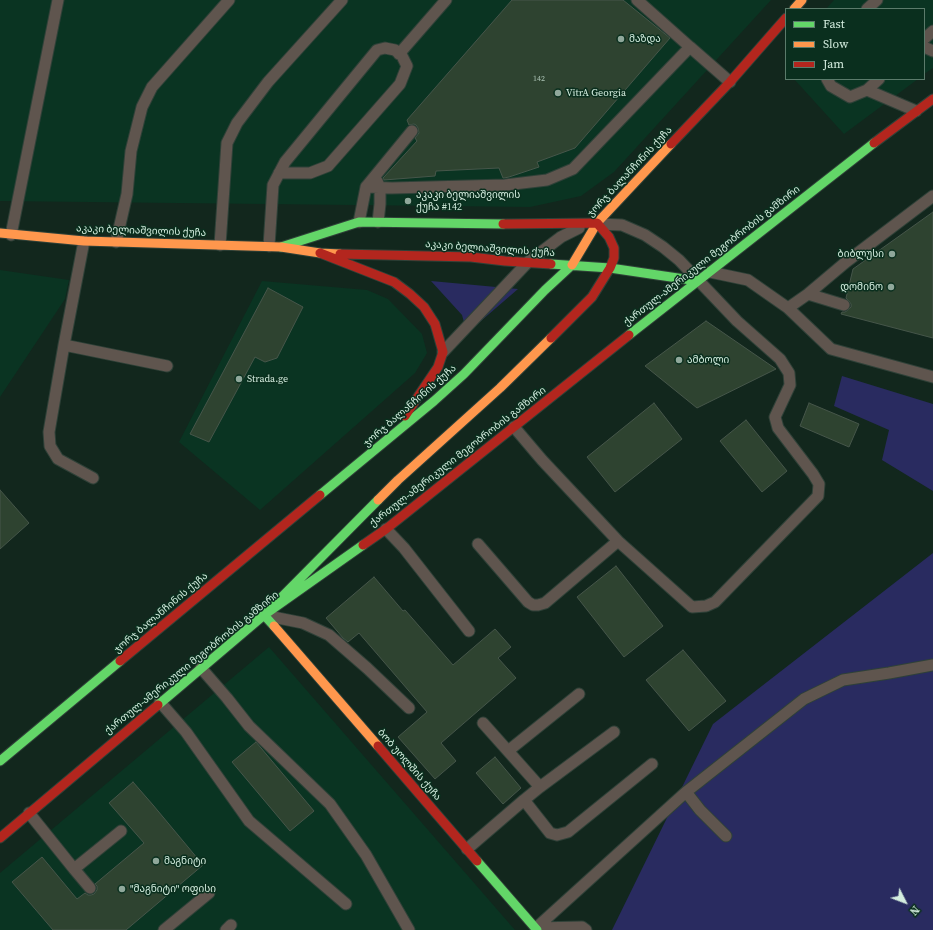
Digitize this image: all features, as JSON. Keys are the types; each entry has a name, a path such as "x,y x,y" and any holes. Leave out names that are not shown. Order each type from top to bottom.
{"main road":[{"path":"795,8 802,0"},
{"name":"ჯორჯ ბალანჩინის ქუჩა","path":"0,761 390,438 464,374 545,290 572,265 597,224 730,82 785,19"},
{"name":"ქართულ-ამერიკული მეგობრობის გამზირი","path":"0,838 264,615 386,529 849,162 933,99"},
{"name":"აკაკი ბელიაშვილის ქუჩა","path":"281,247 359,222 597,224"},
{"path":"264,615 398,480 500,388 592,297 610,268 614,258 614,248 609,238 597,224"},
{"name":"აკაკი ბელიაშვილის ქუჩა","path":"5,234 84,241 269,246 320,253 472,257 504,261 610,268 698,281"},
{"path":"320,253 394,282 424,307 435,324 443,352 438,367 390,438"},
{"name":"ბობ უოლშის ქუჩა","path":"264,615 536,929"}],"lane":[{"path":"5,234 58,0"},
{"path":"116,242 127,194 131,151 142,107 152,87 229,0"},
{"path":"220,245 228,143 237,123 268,82 342,0"},
{"path":"399,54 446,0"},
{"path":"636,0 730,82"},
{"path":"868,8 877,0"},
{"path":"925,38 933,31"},
{"path":"366,187 505,186 546,180 573,169 690,47"},
{"path":"269,246 273,185 284,162 377,50 385,48 395,50 402,56 407,66 400,84 328,166 310,173 279,173"},
{"path":"828,80 831,86 850,97 867,90 878,80"},
{"path":"867,90 916,111"},
{"path":"359,222 366,187 412,131"},
{"path":"375,175 380,188 378,222"},
{"path":"788,308 933,196"},
{"path":"443,352 528,262 561,237 577,229 597,224 622,225 645,235 679,260 736,321 780,359 789,373 790,385 775,417 778,428 818,484 818,496 715,602 706,606 692,607 618,541 542,460 514,427"},
{"path":"84,241 49,432 50,446 58,459 93,478"},
{"path":"710,272 748,280 788,308 831,349 933,377"},
{"path":"808,294 844,305"},
{"path":"64,345 167,366"},
{"path":"386,529 404,548 469,630"},
{"path":"478,544 528,602 533,605 538,605 545,603 618,541"},
{"path":"264,615 303,624 329,635 367,668 409,708"},
{"path":"536,929 686,792 804,699 843,680 933,665"},
{"path":"201,668 249,726 330,804 366,855 409,930"},
{"path":"508,751 580,694"},
{"path":"160,702 186,732 249,821 346,904"},
{"path":"483,723 540,787"},
{"path":"467,849 540,787 614,732"},
{"path":"524,800 550,833 557,835 568,832 652,764"},
{"path":"686,792 700,810 726,836"},
{"path":"29,813 90,888"},
{"path":"74,869 121,831"},
{"path":"164,930 210,893"},
{"path":"536,929 582,926 586,930"}],"shaded area":[{"path":"0,0 771,0 614,172 581,196 530,207 0,201"},
{"path":"834,0 933,0 933,68 925,73 925,8 827,8"},
{"path":"795,80 917,80 844,134"},
{"path":"0,270 69,280 65,299 0,397"},
{"path":"262,281 367,290 388,299 422,334 427,353 415,373 260,510 179,442"},
{"path":"431,281 518,289 467,333 462,315"},
{"path":"842,376 933,404 933,491 882,460 889,430 834,406"},
{"path":"933,553 933,930 612,930 713,724"},
{"path":"269,647 515,930 0,930 0,873"}],"building":[{"path":"512,0 623,0 670,38 575,148 537,162 539,167 504,178 499,168 436,171 435,176 384,180 383,178 417,141 415,138 419,133 418,128 414,124 409,125 407,120"},
{"name":"დომინო","path":"933,212 933,338 841,314 851,307 851,304 846,298 853,269"},
{"path":"268,288 303,307 277,358 265,362 255,357 209,442 190,434"},
{"path":"706,321 776,369 697,408 645,366"},
{"path":"654,403 682,439 615,492 587,457"},
{"path":"809,403 859,424 849,447 800,426"},
{"path":"746,420 787,471 762,492 720,441"},
{"path":"0,490 29,523 0,549"},
{"path":"616,566 663,626 624,657 577,597"},
{"path":"374,577 453,665 495,629 511,647 498,658 516,678 441,743 456,761 435,779 398,737 427,712 359,633 348,642 326,618"},
{"path":"683,650 726,701 689,731 646,680"},
{"path":"256,742 314,811 290,831 232,762"},
{"path":"495,757 521,788 503,804 476,773"},
{"path":"133,782 203,865 126,930 53,930 12,882 42,857 77,899 85,893 88,895 94,894 97,890 97,886 95,884 144,843 109,803"}],"traffic: fast":[{"path":"629,335 874,143"},
{"path":"281,247 359,222 503,224"},
{"path":"551,264 610,268 698,281"},
{"path":"320,495 434,401 464,374 545,290 572,265"},
{"path":"274,626 264,615 378,500"},
{"path":"158,705 264,615 363,545"},
{"path":"0,761 120,661"},
{"path":"477,861 537,930"}],"traffic: slow":[{"path":"795,8 802,0"},
{"path":"572,265 597,223 671,144"},
{"path":"0,233 84,241 281,247 320,253 340,254"},
{"path":"378,500 398,480 500,388 551,338"},
{"path":"274,626 378,746"}],"traffic: jam":[{"path":"671,144 730,82 785,19"},
{"path":"874,143 933,99"},
{"path":"503,224 597,223 609,237 614,248 614,258 610,268 592,297 551,338"},
{"path":"320,253 394,282 424,307 435,324 443,352 438,367 405,416"},
{"path":"340,254 471,257 551,264"},
{"path":"363,545 386,529 629,335"},
{"path":"120,661 320,495"},
{"path":"0,838 158,705"},
{"path":"378,746 477,861"}],"place":[{"name":"მაზდა","path":"621,39"},
{"name":"VitrA Georgia","path":"558,93"},
{"name":"აკაკი ბელიაშვილის ქუჩა #142","path":"408,201"},
{"name":"ბიბლუსი","path":"892,254"},
{"name":"დომინო","path":"891,287"},
{"name":"ამბოლი","path":"679,360"},
{"name":"Strada.ge","path":"239,379"},
{"name":"მაგნიტი","path":"156,861"},
{"name":"\"მაგნიტი\" ოფისი","path":"122,889"}]}
